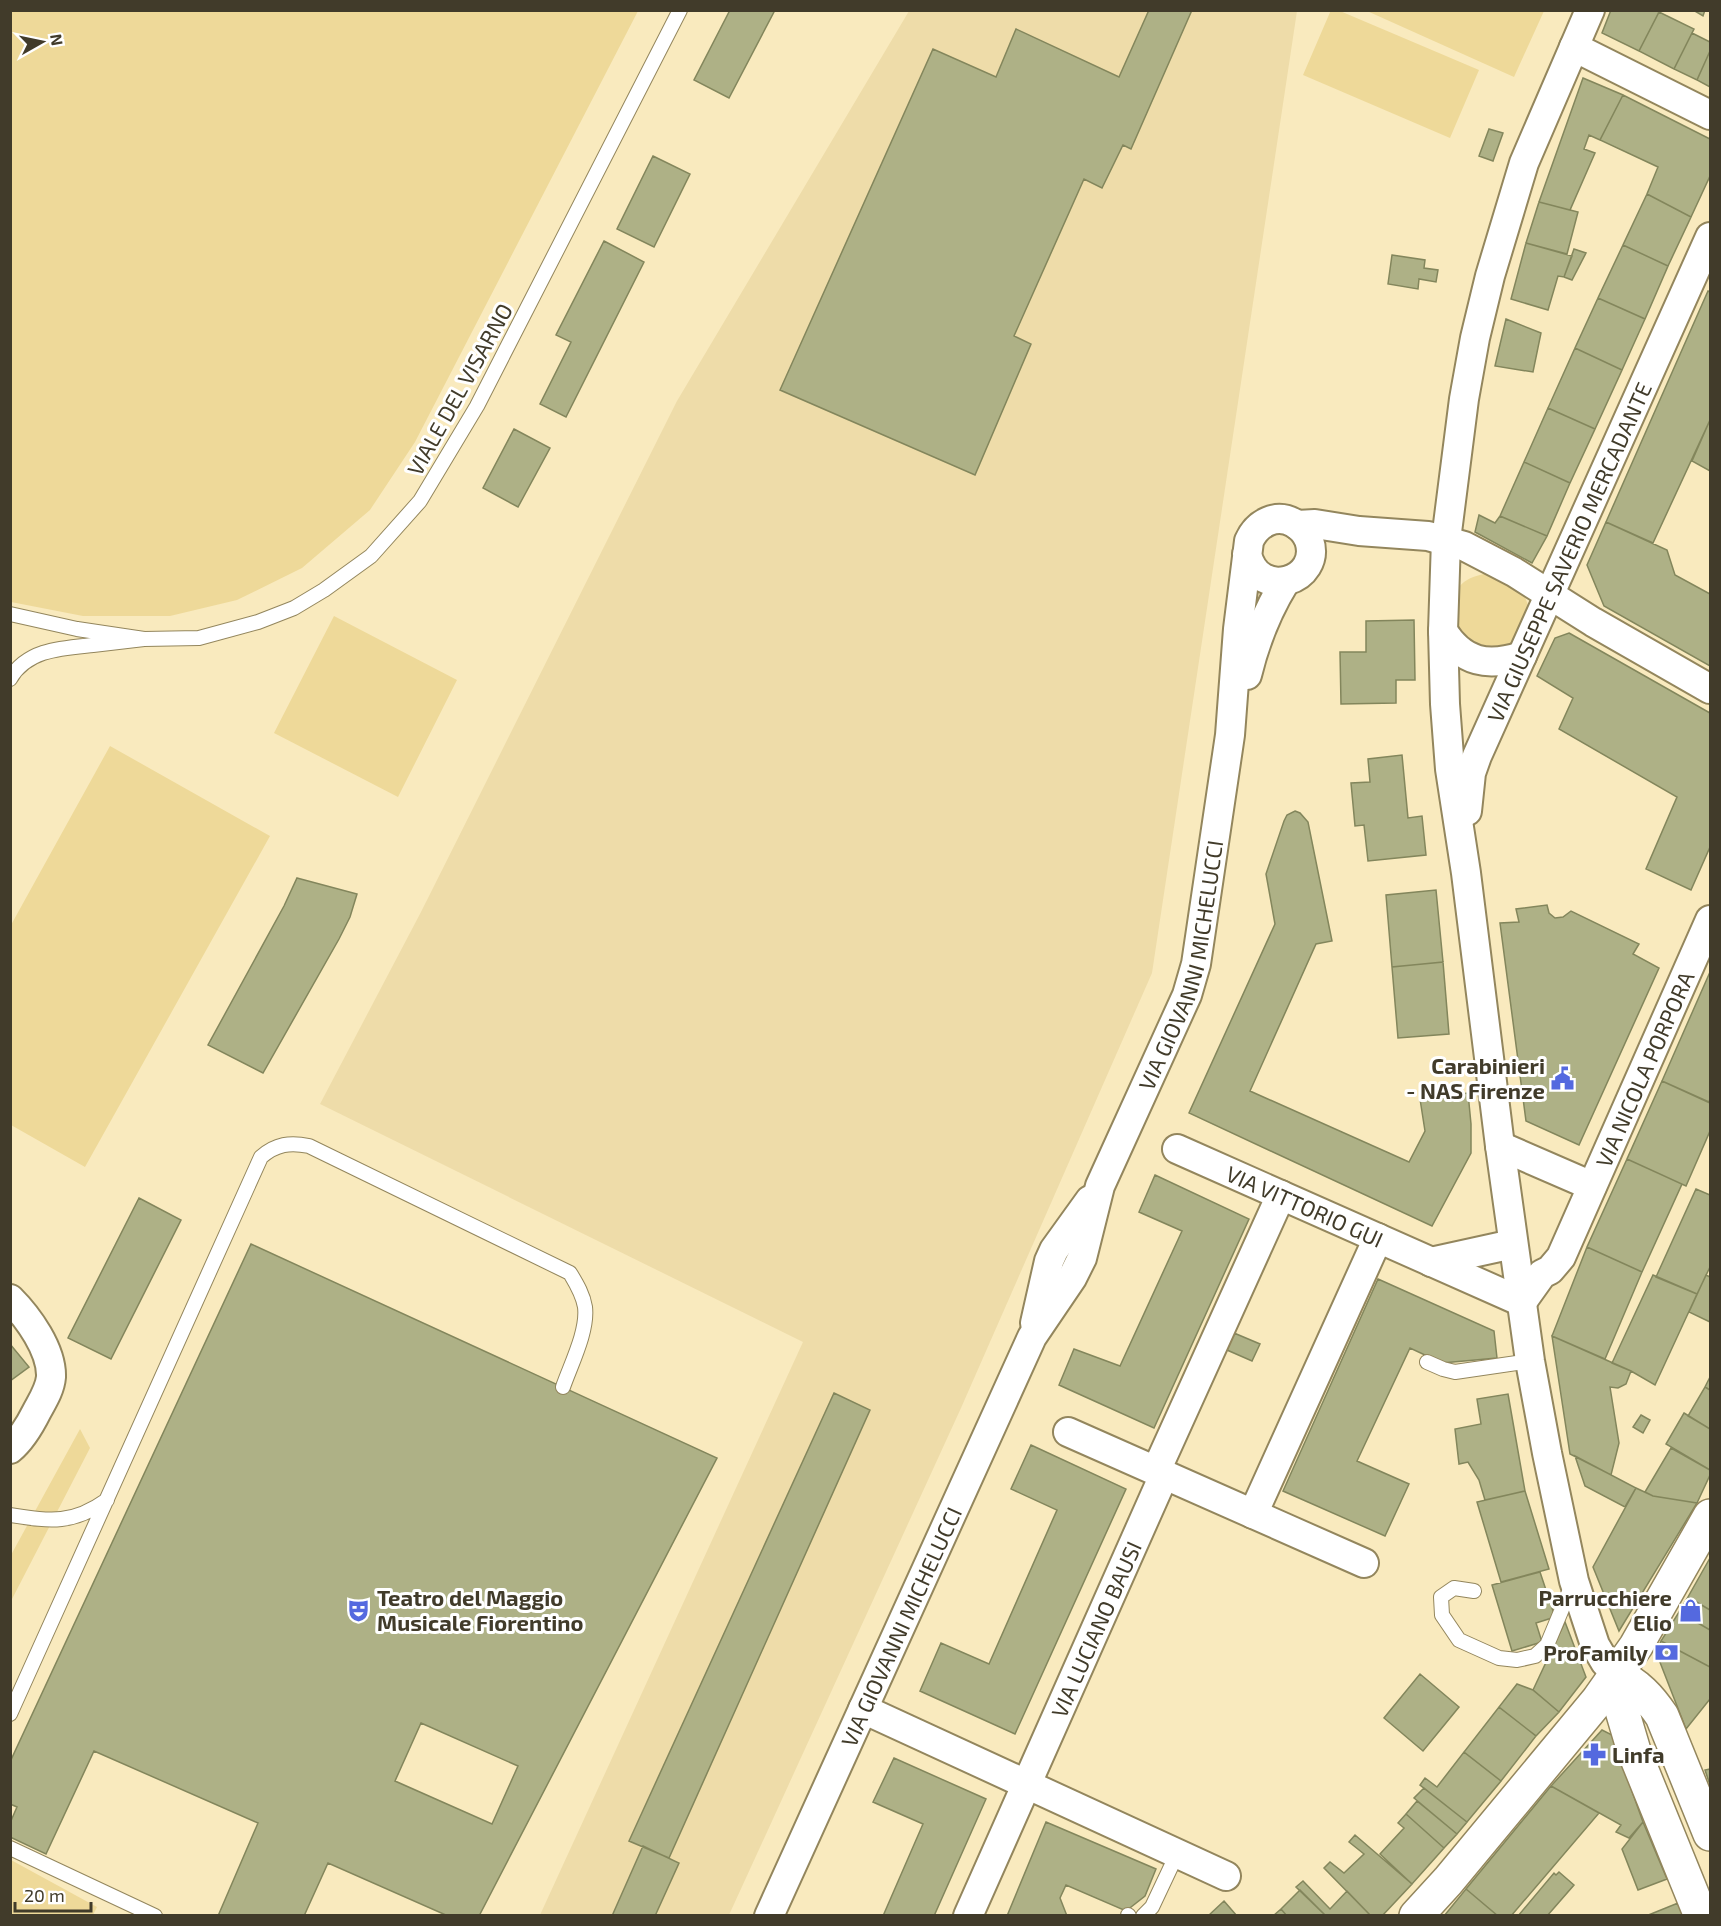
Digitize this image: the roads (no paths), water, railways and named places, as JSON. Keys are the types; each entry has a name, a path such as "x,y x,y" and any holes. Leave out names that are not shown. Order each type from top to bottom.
{"main road":[{"path":"1416,1916 1478,1845 1617,1675 1710,1516"},
{"path":"1617,1675 1630,1681 1641,1690 1662,1716 1710,1834"},
{"path":"1617,1675 1618,1697 1634,1751 1701,1916"}],"street":[{"path":"1590,10 1524,163 1490,276 1469,367 1446,540 1443,631 1450,769 1466,873 1530,1361 1574,1581 1595,1645 1605,1662 1617,1675"},
{"path":"1574,47 1710,115"},
{"name":"VIA GIUSEPPE SAVERIO MERCADANTE","path":"1466,873 1467,806 1471,773 1477,756 1710,237"},
{"path":"1297,525 1308,537 1310,556 1308,564 1297,577 1285,582 1272,582 1260,576 1251,566 1247,554 1249,541 1261,525 1279,519 1297,525 1328,525 1359,531 1428,536 1446,540 1480,554 1593,622 1710,688"},
{"path":"1310,556 1359,531"},
{"name":"VIA GIOVANNI MICHELUCCI","path":"769,1916 1032,1337 1078,1267 1100,1186 1187,995 1196,964 1230,735 1238,629 1247,554"},
{"name":"VIA GIOVANNI MICHELUCCI","path":"1230,735 1254,646 1274,600 1285,582"},
{"path":"1443,631 1454,646 1473,658 1488,662 1502,662 1522,656"},
{"name":"VIA NICOLA PORPORA","path":"1522,1302 1542,1274 1550,1270 1561,1257 1710,920"},
{"name":"VIA NICOLA PORPORA","path":"1500,1146 1592,1186"},
{"name":"VIA VITTORIO GUI","path":"1177,1149 1522,1302"},
{"name":"VIA LUCIANO BAUSI","path":"968,1916 1281,1196"},
{"path":"1253,1514 1378,1238"},
{"path":"1431,1262 1513,1244"},
{"path":"10,1299 28,1319 42,1344 49,1362 51,1376 48,1389 28,1429 10,1449"},
{"path":"1068,1432 1364,1563"},
{"path":"863,1708 1226,1876"}],"lane":[{"name":"VIALE DEL VISARNO","path":"10,679 15,669 25,661 57,648 144,639 199,638 258,622 294,608 332,585 371,556 420,501 477,406 680,10"},
{"name":"VIALE DEL VISARNO","path":"10,614 77,629 144,639"},
{"path":"10,1714 261,1157 269,1150 281,1144 296,1143 325,1152 570,1273 579,1287 585,1307 584,1328 562,1387"},
{"path":"1426,1362 1455,1372 1530,1361"},
{"path":"10,1515 64,1520 96,1508 109,1498"},
{"path":"1474,1591 1454,1588 1441,1597 1442,1615 1459,1640 1499,1658 1517,1660 1535,1656 1547,1646 1574,1581"},
{"path":"10,1848 127,1910 155,1916"},
{"path":"1143,1916 1152,1907 1177,1854"}],"place":[{"name":"Carabinieri - NAS Firenze","path":"1563,1078"},
{"name":"Teatro del Maggio Musicale Fiorentino","path":"359,1610"},
{"name":"Parrucchiere Elio","path":"1690,1610"},
{"name":"ProFamily","path":"1666,1652"},
{"name":"Linfa","path":"1594,1754"}]}
